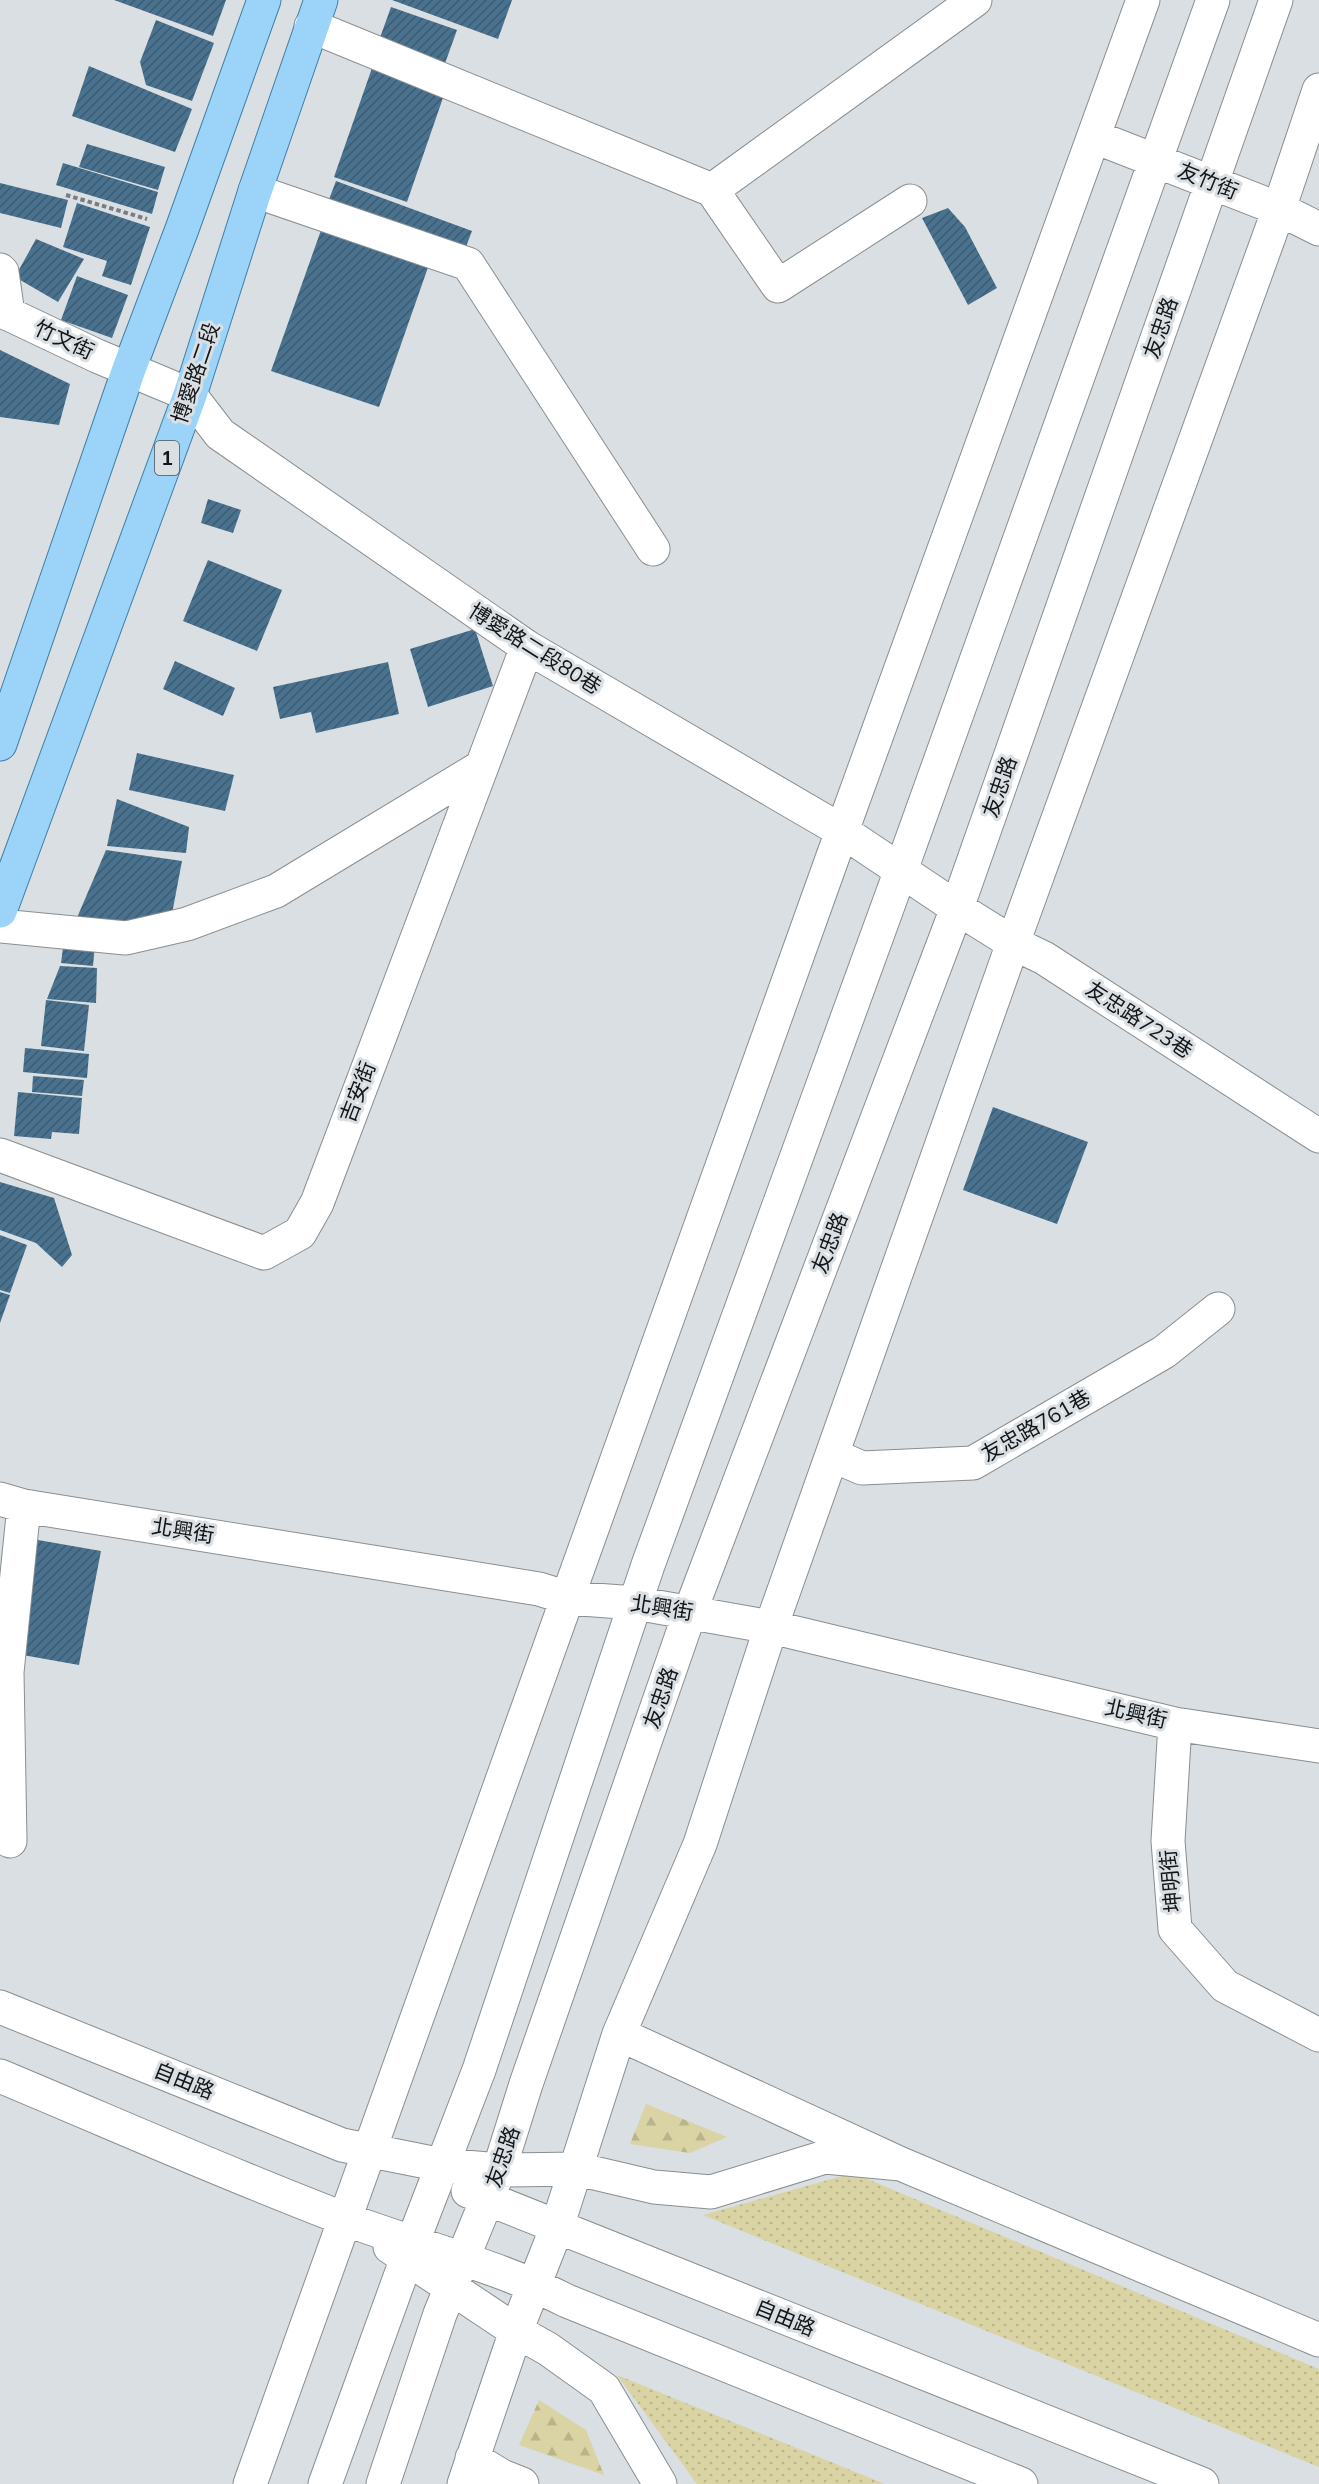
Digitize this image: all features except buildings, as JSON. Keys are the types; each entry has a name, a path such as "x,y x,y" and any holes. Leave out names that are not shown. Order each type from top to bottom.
{"main road":[{"path":"0,744 129,369 264,0"},
{"name":"博愛路二段","path":"0,911 190,395 255,191 316,13"}],"street":[{"path":"712,190 975,0"},
{"path":"250,2484 842,831 1143,0"},
{"path":"325,2484 439,2171 479,2070 635,1603 1213,0"},
{"name":"友忠路","path":"383,2484 450,2288 465,2258 494,2185 526,2084 690,1612 957,908 1276,0"},
{"path":"316,13 712,190 778,286 910,201"},
{"path":"522,2484 502,2476 468,2471 516,2331 557,2227 619,2034 700,1844 771,1627 1013,943 1279,209 1319,90"},
{"name":"友竹街","path":"1095,137 1279,209 1319,229"},
{"path":"255,191 468,264 653,549"},
{"path":"0,270 2,272 4,312"},
{"name":"竹文街","path":"4,312 129,369"},
{"name":"博愛路二段80巷","path":"129,369 190,395 220,434 527,647 842,831 957,908"},
{"name":"吉安街","path":"0,1155 264,1253 300,1233 316,1203 527,647"},
{"path":"0,926 126,938 187,924 276,891 481,767"},
{"name":"友忠路723巷","path":"957,908 1013,943 1044,958 1319,1136"},
{"name":"友忠路761巷","path":"832,1455 862,1468 973,1463 1164,1352 1218,1309"},
{"path":"10,1841 7,1672 12,1502"},
{"name":"北興街","path":"12,1502 539,1589 568,1598 635,1603 771,1627 1175,1724 1319,1746"},
{"name":"坤明街","path":"1175,1724 1168,1841 1175,1929 1225,1986 1319,2035"},
{"name":"自由路","path":"0,2007 342,2145 494,2185 557,2227 1202,2484"},
{"name":"自由路","path":"619,2034 901,2164 1319,2340"},
{"path":"0,2076 346,2219 410,2251 450,2288 548,2349 604,2389 660,2484"},
{"name":"自由路","path":"494,2185 577,2169 654,2187 711,2192 825,2157 901,2164"},
{"path":"410,2251 465,2258 534,2284 567,2301 1021,2484"}],"path":[{"path":"66,195 182,229"}],"green space":[{"path":"646,2104 727,2137 690,2153 630,2144"},
{"path":"853,2173 1319,2369 1319,2467 703,2215"},
{"path":"617,2375 885,2484 697,2484"},
{"path":"539,2400 586,2430 604,2475 519,2445"}]}
